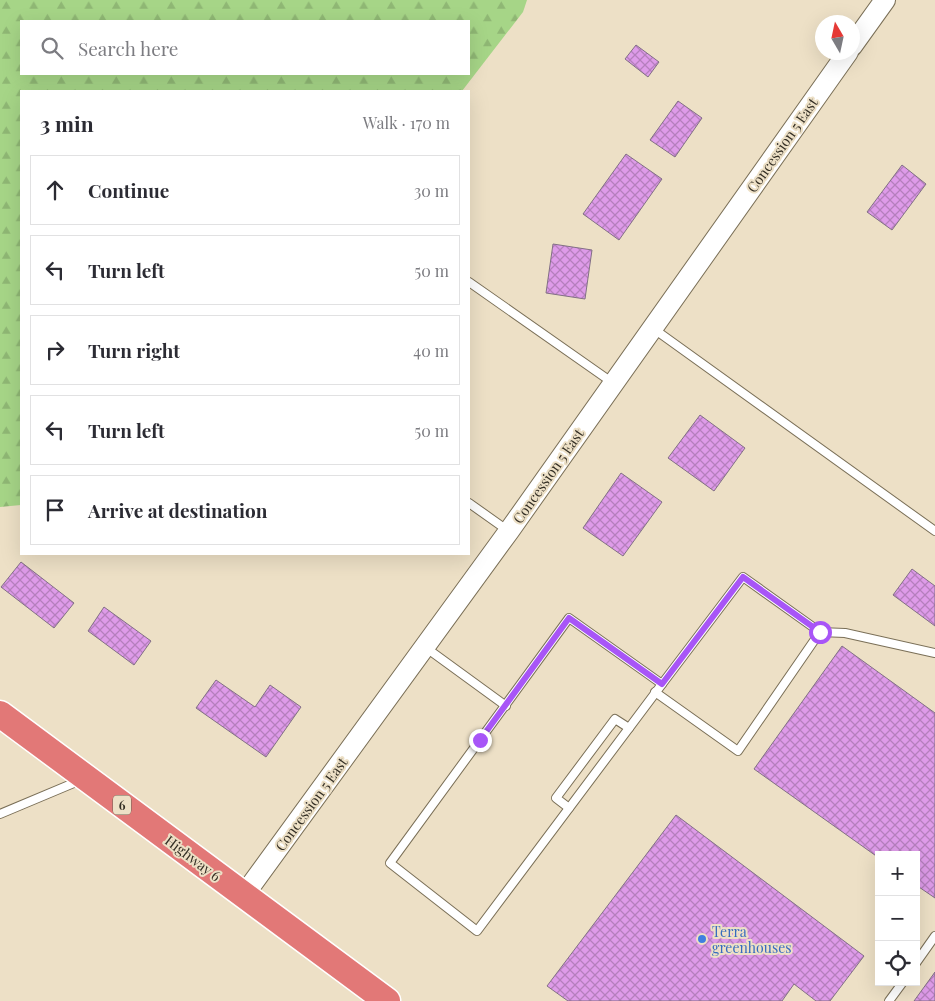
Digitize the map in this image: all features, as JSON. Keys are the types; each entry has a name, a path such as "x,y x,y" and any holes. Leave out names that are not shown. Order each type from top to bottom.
{"highway":[{"name":"Highway 6","path":"0,714 387,1001"}],"street":[{"path":"860,35 886,0"},
{"name":"Concession 5 East","path":"244,896 509,532 842,60"}],"lane":[{"path":"470,283 613,384"},
{"path":"653,328 935,531"},
{"path":"470,504 509,532"},
{"path":"662,684 569,618 390,863 477,930 743,577 820,632 845,633 935,653"},
{"path":"656,692 738,751 820,632"},
{"path":"425,647 506,706"},
{"path":"569,808 556,798 615,719 629,728"},
{"path":"0,814 86,778"},
{"path":"920,957 935,936"},
{"path":"889,1001 900,986"}],"green space":[{"path":"0,0 527,0 523,12 463,90 20,90 20,505 0,507"}],"building":[{"path":"636,45 659,62 648,77 625,59"},
{"path":"678,101 702,118 675,157 650,140"},
{"path":"626,154 662,179 619,240 583,214"},
{"path":"902,165 926,184 892,230 867,212"},
{"path":"553,244 592,250 585,299 546,293"},
{"path":"700,415 745,448 714,491 668,458"},
{"path":"621,473 662,502 623,556 583,528"},
{"path":"21,562 74,603 54,628 1,587"},
{"path":"912,569 935,586 935,626 893,595"},
{"path":"104,607 151,641 134,665 88,631"},
{"path":"842,646 935,713 935,898 920,888 920,851 875,851 875,855 754,769"},
{"path":"216,680 255,707 270,685 301,707 266,757 196,708"},
{"path":"676,815 864,956 830,1001 816,1001 794,984 782,1001 568,1001 547,986"},
{"path":"935,972 935,1001 914,1001"}],"place":[{"name":"Terra greenhouses","path":"702,939"}],"route":[{"path":"480,740 569,618 662,684 743,577 820,632"}]}
